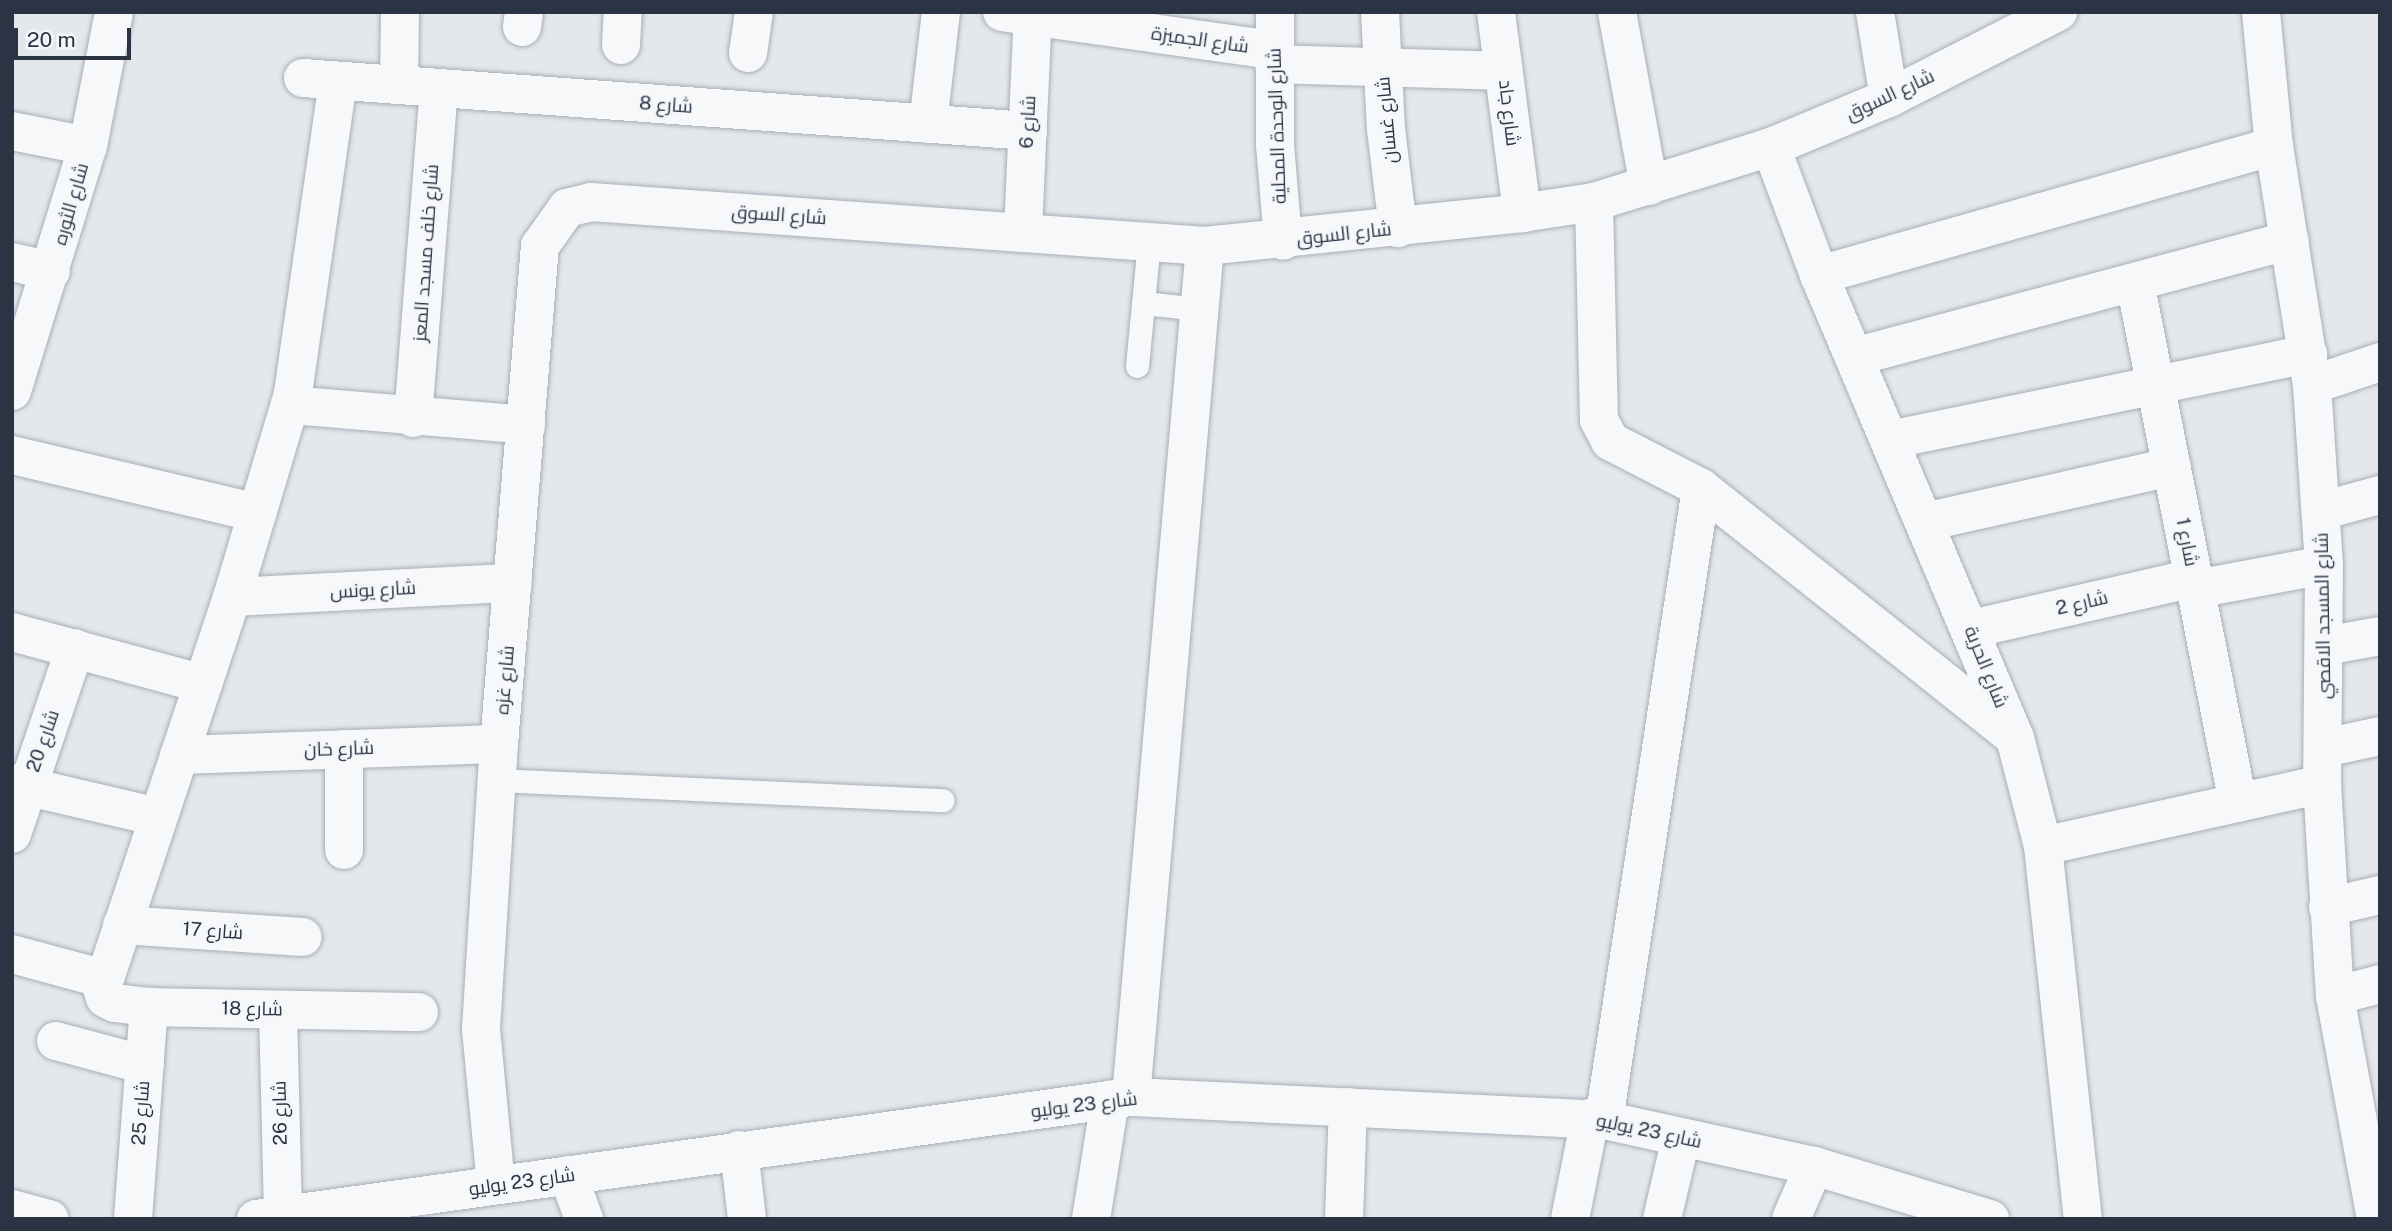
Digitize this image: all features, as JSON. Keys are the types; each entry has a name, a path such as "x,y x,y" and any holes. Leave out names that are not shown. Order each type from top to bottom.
{"street":[{"name":"شارع الثوره","path":"12,391 88,146 114,12"},
{"path":"399,85 400,12"},
{"path":"748,53 754,12"},
{"path":"928,124 941,12"},
{"name":"شارع الوحدة المحلية","path":"1275,12 1274,57 1283,241"},
{"name":"شارع غسان","path":"1380,12 1398,228"},
{"name":"شارع جاد","path":"1496,12 1522,213"},
{"path":"1618,12 1650,186"},
{"path":"1875,12 1889,98"},
{"name":"شارع السوق","path":"591,202 1205,246 1283,241 1522,213 1594,202 1771,147 1889,98 2058,12"},
{"name":"شارع المسجد الاقصي","path":"2261,12 2274,146 2310,370 2321,511 2325,646 2323,766 2328,907 2335,996 2376,1219"},
{"name":"شارع الجميزة","path":"1023,14 1274,57 1383,68 1504,71"},
{"name":"شارع 6","path":"1023,14 1028,131 1023,231"},
{"name":"شارع 8","path":"290,405 320,79 1028,131"},
{"name":"شارع خلف مسجد المعز","path":"414,418 439,89"},
{"path":"12,131 88,146"},
{"path":"1819,275 2274,146"},
{"name":"شارع الحرية","path":"1771,147 1819,275 2015,738 2043,846 2082,1219"},
{"name":"شارع غزه","path":"496,1185 481,1028 498,762 540,246 567,208 591,202"},
{"path":"1594,202 1599,420 1610,441 1627,453 1701,488 2015,738"},
{"path":"1854,358 2290,240"},
{"path":"1091,1219 1121,1098 1205,246"},
{"path":"12,262 51,271"},
{"name":"شارع 1","path":"2135,282 2238,803"},
{"path":"1889,440 2156,385 2380,362"},
{"path":"12,954 104,979 232,597 290,405 414,418 526,425"},
{"path":"12,455 257,513"},
{"path":"1925,522 2172,467"},
{"path":"1570,1219 1597,1119 1701,488"},
{"path":"2321,511 2380,495"},
{"name":"شارع 2","path":"1970,629 2195,583 2324,565"},
{"name":"شارع يونس","path":"232,597 513,583"},
{"path":"12,632 203,684"},
{"path":"2325,646 2380,636"},
{"name":"شارع 20","path":"12,834 20,785 75,648"},
{"path":"2043,846 2238,803 2323,766 2380,736"},
{"path":"344,749 344,850"},
{"name":"شارع خان","path":"179,755 344,749 498,762"},
{"path":"20,785 158,817"},
{"path":"2328,907 2380,895"},
{"name":"شارع 17","path":"122,925 303,937"},
{"name":"شارع 18","path":"104,979 105,998 149,1007 419,1012"},
{"path":"2335,996 2380,984"},
{"name":"شارع 25","path":"133,1219 149,1007"},
{"name":"شارع 26","path":"270,1217 278,1010"},
{"path":"56,1041 145,1065"},
{"name":"شارع 23 يوليو","path":"270,1217 1121,1098 1597,1119 1814,1166 1971,1216"},
{"path":"1344,1219 1348,1107"},
{"path":"1662,1219 1681,1138"},
{"path":"739,1150 747,1219"},
{"path":"1791,1219 1814,1166"},
{"path":"568,1175 584,1219"},
{"path":"12,1209 50,1219"}],"lane":[{"path":"1137,366 1147,262"},
{"path":"1143,303 1200,309"},
{"path":"498,762 943,800"}]}
